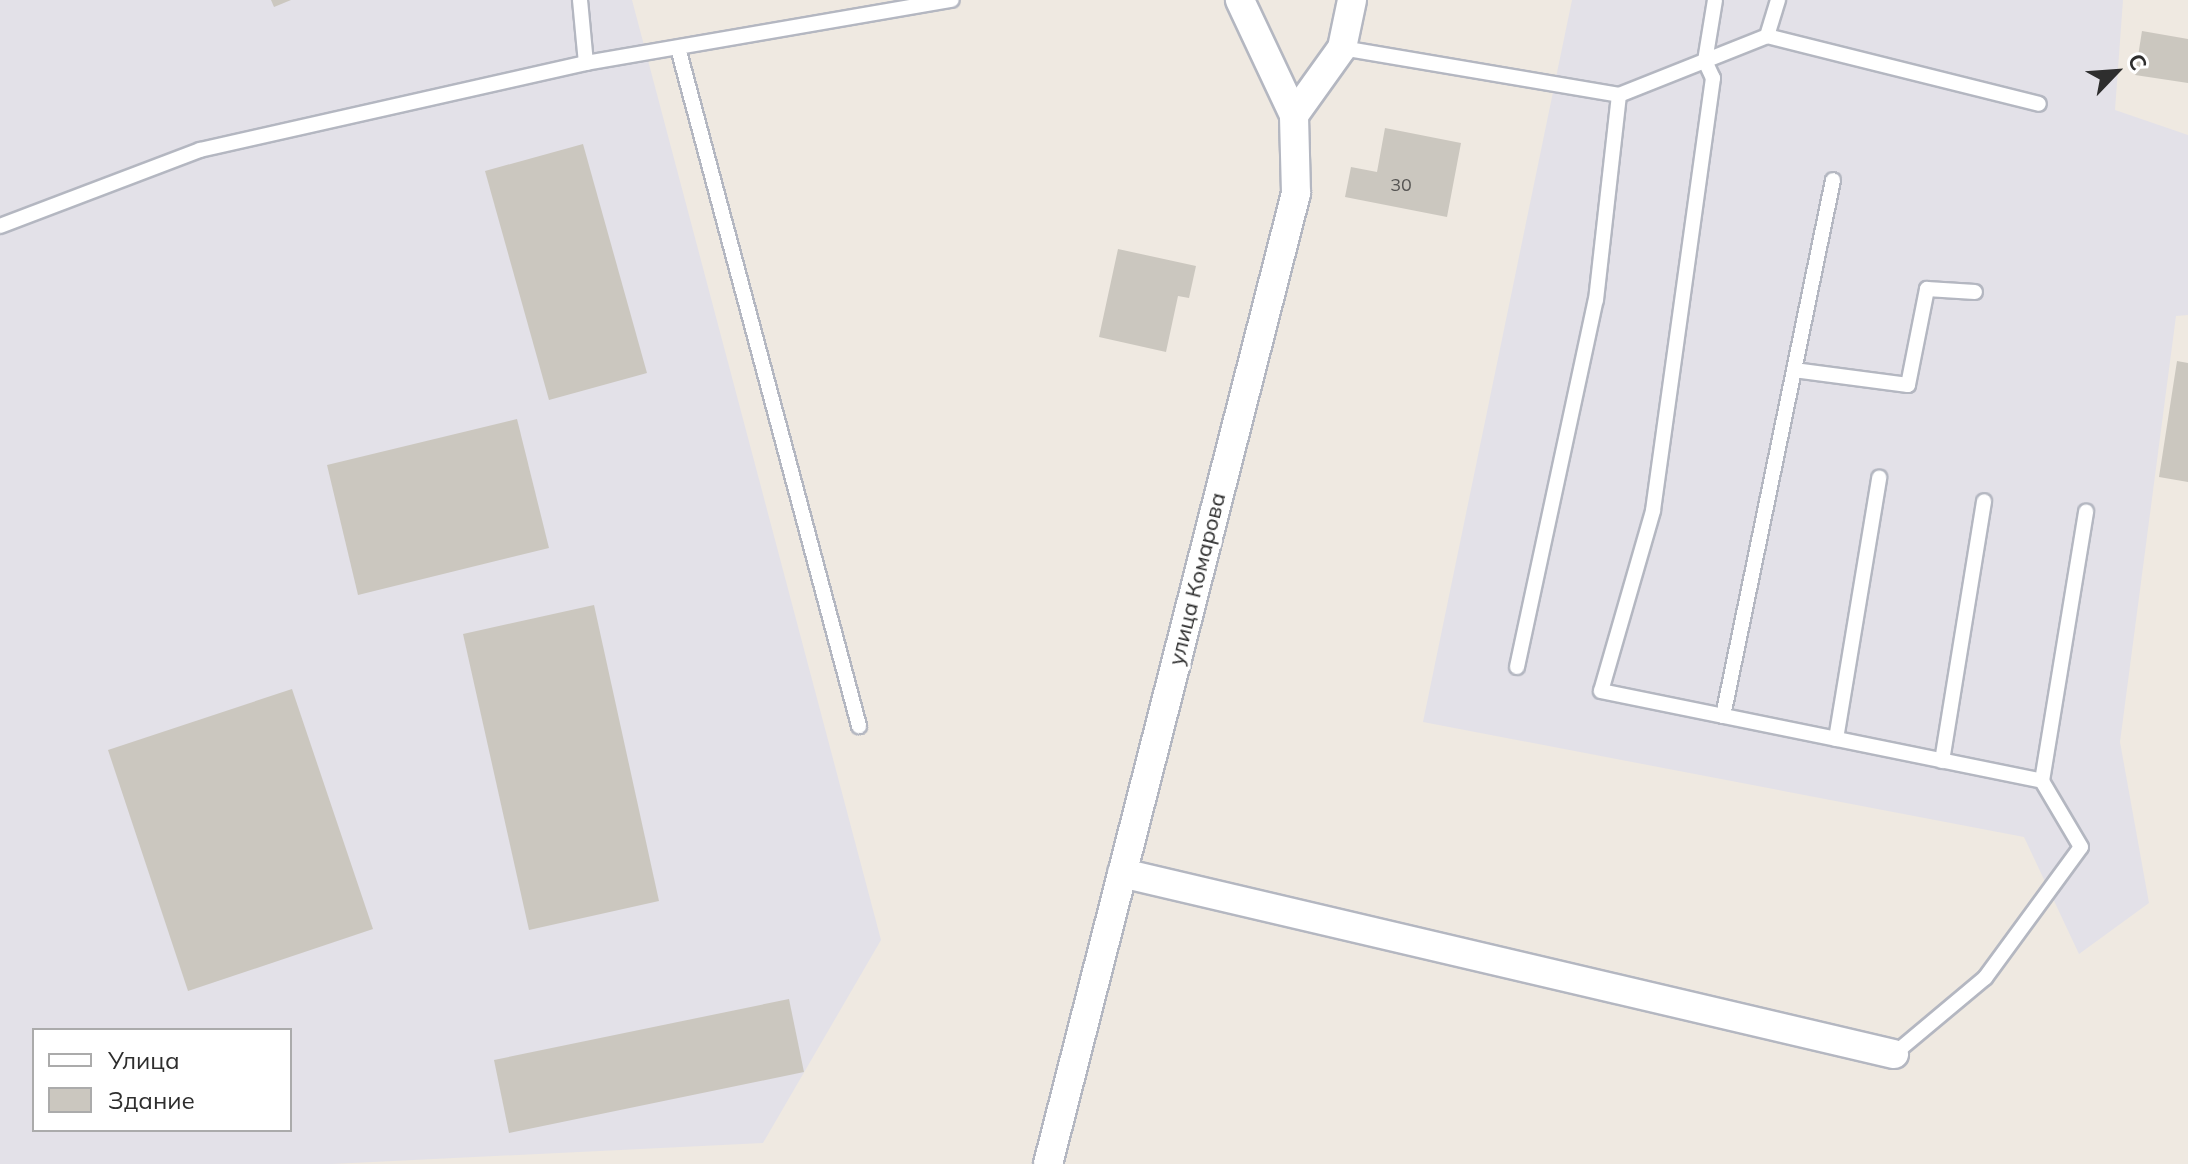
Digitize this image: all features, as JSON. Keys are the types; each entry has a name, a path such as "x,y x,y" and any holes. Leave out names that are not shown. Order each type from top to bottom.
{"street":[{"name":"улица Комарова","path":"1048,1164 1296,193 1294,115 1240,0"},
{"path":"1294,115 1342,48 1352,0"},
{"path":"1122,873 1894,1054"}],"lane":[{"path":"580,0 586,63"},
{"path":"0,226 200,150 586,63 952,0"},
{"path":"1715,0 1705,61 1713,78 1653,511 1601,691 2042,781"},
{"path":"1767,36 1778,0"},
{"path":"1342,48 1619,95 1767,36 2039,104"},
{"path":"678,48 859,726"},
{"path":"1517,667 1596,300 1619,95"},
{"path":"1723,716 1833,180"},
{"path":"1794,370 1908,385 1927,289 1975,292"},
{"path":"1836,739 1879,478"},
{"path":"1942,761 1984,501"},
{"path":"1894,1054 1985,978 2081,847 2042,781 2086,512"}],"shaded area":[{"path":"0,0 632,0 881,940 763,1143 332,1164 0,1164"},
{"path":"1572,0 2123,0 2115,110 2188,135 2188,315 2176,316 2120,742 2149,903 2079,954 2024,837 1423,722"}],"building":[{"path":"271,0 291,0 274,7"},
{"path":"2142,31 2188,39 2188,83 2135,75"},
{"path":"1385,128 1461,143 1447,217 1345,197 1351,167 1377,172"},
{"path":"583,144 647,373 549,400 485,171"},
{"path":"1118,249 1196,266 1189,298 1178,296 1166,352 1099,337"},
{"path":"2177,361 2188,363 2188,482 2159,477"},
{"path":"517,419 549,548 358,595 327,465"},
{"path":"594,605 659,901 529,930 463,634"},
{"path":"292,689 373,929 188,991 108,750"},
{"path":"789,999 804,1072 509,1133 494,1060"}]}
